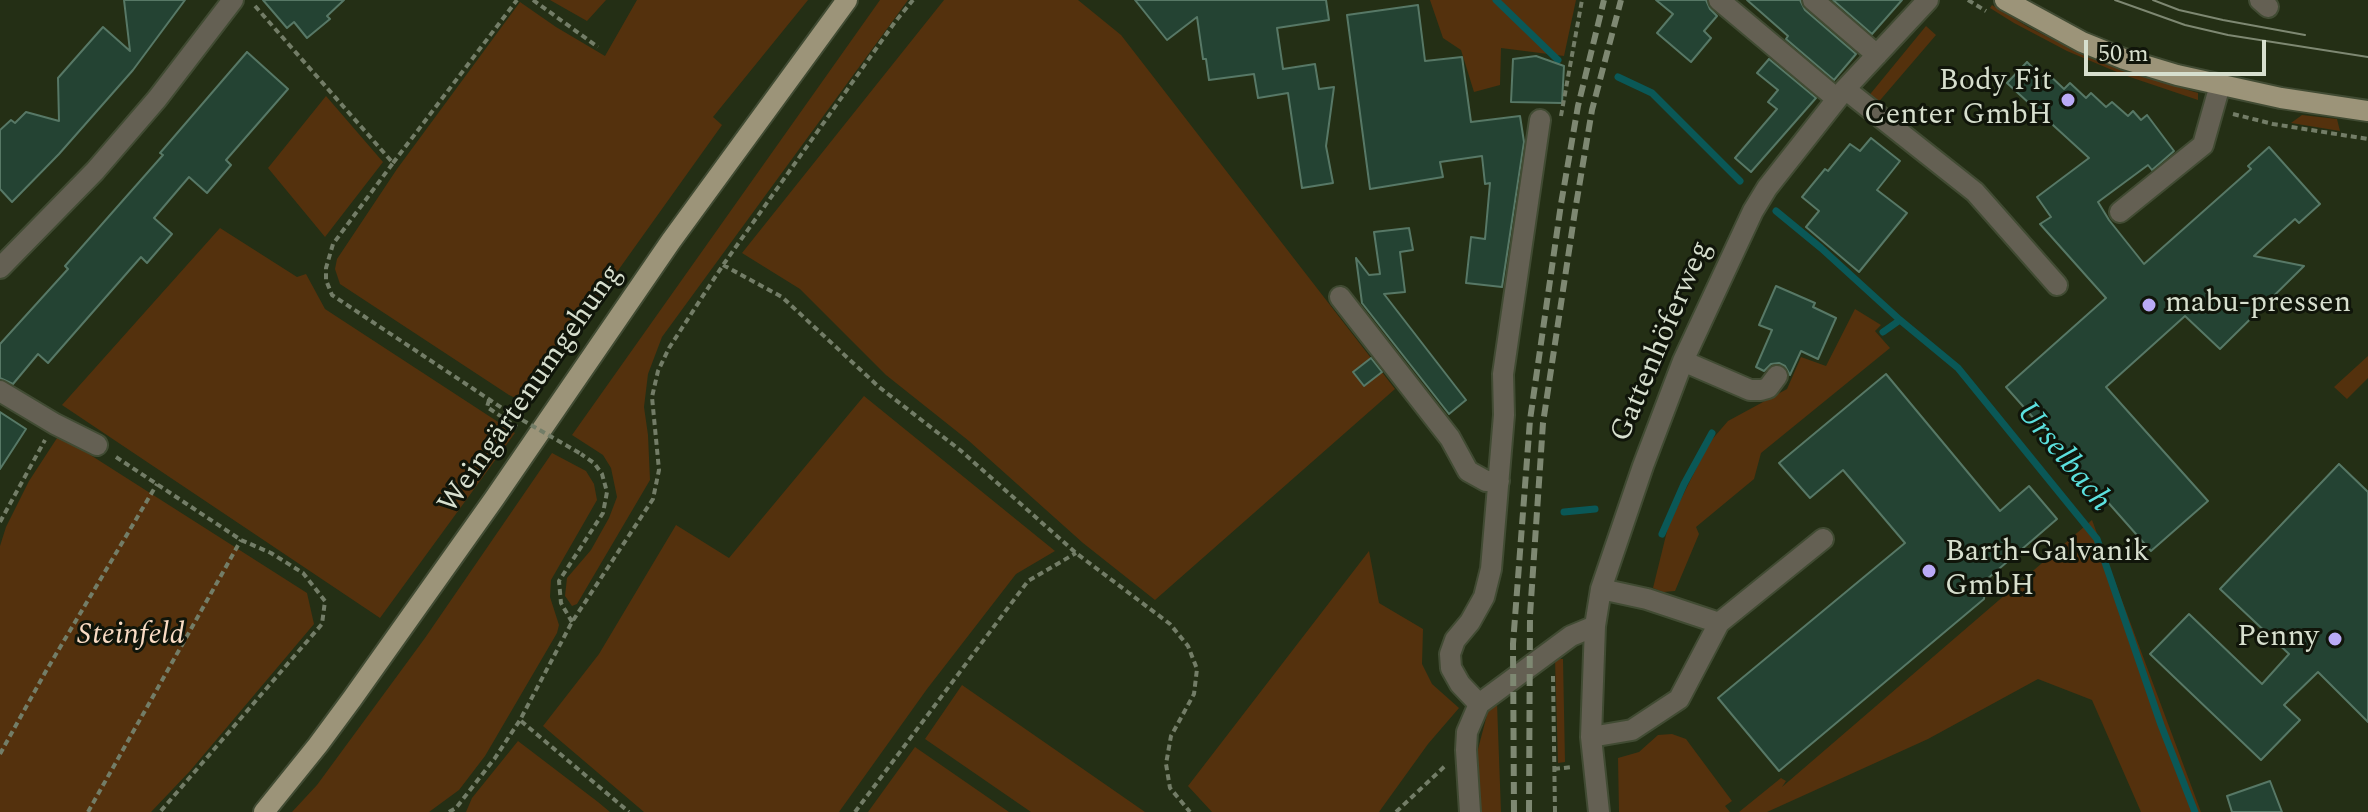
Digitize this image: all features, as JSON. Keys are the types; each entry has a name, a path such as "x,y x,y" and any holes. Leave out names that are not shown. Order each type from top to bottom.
{"main road":[{"name":"Weingärtenumgehung","path":"264,812 318,745 536,439 671,241 847,0"},
{"path":"2005,0 2082,42 2124,59 2220,85 2368,111"}],"street":[{"path":"0,268 95,171 157,99 233,0"},
{"path":"1719,0 1975,192 2057,285"},
{"path":"1813,0 1877,55"},
{"name":"Gattenhöferweg","path":"1599,812 1591,737 1595,626 1601,589 1683,361 1753,211 1767,188 1841,94 1927,0"},
{"path":"2120,212 2203,145 2220,85"},
{"path":"1479,704 1460,684 1451,668 1450,654 1455,640 1484,597 1491,569 1504,415 1503,374 1540,120"},
{"path":"1340,297 1450,438 1468,471 1486,481 1499,481"},
{"path":"1683,361 1750,390 1768,388 1777,376"},
{"path":"0,391 97,445"},
{"path":"1591,737 1632,730 1679,699 1719,623 1823,539"},
{"path":"1601,589 1647,599 1719,623"},
{"path":"1470,812 1467,732 1479,704 1571,636 1595,626"}],"path":[{"path":"247,0 393,163"},
{"path":"517,0 333,244 326,280 332,295 505,410 581,454 594,463 602,474 607,492 603,513 559,581 561,603 572,622"},
{"path":"533,0 598,47"},
{"path":"449,812 455,810 520,720 572,622 653,499 659,470 652,397 658,371 669,348 723,265 913,0"},
{"path":"723,265 782,297 879,387 960,450 1076,553 1170,624 1188,646 1197,669 1194,694 1171,736 1166,764 1170,788 1190,812"},
{"path":"489,399 487,407 536,439"},
{"path":"0,522 55,424"},
{"path":"97,445 241,540 271,553 303,573 325,601 322,624 160,812"},
{"path":"0,754 157,484"},
{"path":"88,812 241,540"},
{"path":"855,812 1028,581 1076,553"},
{"path":"1552,649 1555,812"},
{"path":"520,720 629,812"},
{"path":"1396,812 1466,750"}],"green space":[{"path":"550,0 606,0 587,21"},
{"path":"637,0 808,0 713,117 722,125 524,402 340,284 335,269 337,259 397,169 520,2 605,56"},
{"path":"880,0 908,0 662,337 648,374 644,407 650,480 577,604 572,606 565,596 567,578 591,550 617,497 611,468 603,455 572,435"},
{"path":"944,0 1078,0 1121,35 1395,389 1155,600 1083,543 969,441 886,375 800,289 742,253"},
{"path":"1430,0 1576,0 1564,56 1501,48 1500,85 1474,92 1461,50 1443,38"},
{"path":"1992,5 2078,52 2128,72 2198,93 2198,100 2124,75 2067,51 2014,23 1990,8"},
{"path":"1926,26 1936,35 1876,105 1867,98"},
{"path":"326,96 383,162 325,237 268,168"},
{"path":"2302,115 2337,119 2340,131 2291,123"},
{"path":"220,228 297,277 306,274 325,309 515,433 380,618 62,405"},
{"path":"1855,309 1881,325 1875,331 1890,348 1761,453 1754,479 1696,527 1699,534 1675,591 1663,592 1653,588 1669,523 1709,443 1728,421 1787,389 1801,357 1826,366"},
{"path":"2368,356 2368,378 2347,399 2334,387"},
{"path":"864,396 1055,551 1016,574 927,689 839,812 644,812 543,726 599,654 676,525 729,558"},
{"name":"Steinfeld","path":"59,435 307,593 314,624 190,771 151,812 0,812 0,546 29,481"},
{"path":"552,453 586,471 594,484 597,500 551,580 550,597 559,625 557,633 485,756 459,790 429,812 292,812 317,785 425,638"},
{"path":"2092,520 2201,812 2141,812 2092,700 2038,679 1928,739 1767,812 1739,812 1781,778 1786,781 1782,787"},
{"path":"1369,551 1379,603 1423,629 1422,664 1432,684 1459,708 1428,744 1379,812 1212,812 1188,786"},
{"path":"1555,659 1563,659 1565,762 1558,763"},
{"path":"962,685 1145,812 1031,812 925,739"},
{"path":"1497,703 1501,812 1478,812 1473,768 1488,711"},
{"path":"1672,734 1686,739 1732,801 1725,806 1730,812 1619,812 1618,758 1639,752 1658,735"},
{"path":"518,741 610,812 466,812 472,798"},
{"path":"915,747 1009,812 868,812"}],"building":[{"path":"124,0 185,0 133,70 12,202 0,189 0,130 11,120 15,123 26,112 59,121 58,78 103,27 130,51"},
{"path":"263,0 344,0 327,16 330,19 307,38 294,22 287,28"},
{"path":"1135,0 1326,0 1329,20 1277,28 1283,69 1315,64 1319,89 1334,87 1326,146 1333,183 1302,188 1288,93 1258,98 1254,74 1209,80 1197,17 1167,40"},
{"path":"1656,0 1706,0 1717,16 1704,31 1711,38 1691,62 1657,33 1673,14"},
{"path":"1747,0 1800,0 1805,10 1856,54 1834,80"},
{"path":"1833,0 1902,0 1872,34"},
{"path":"1418,5 1425,61 1462,57 1471,122 1520,116 1524,142 1502,287 1466,283 1471,237 1485,239 1490,183 1485,184 1482,156 1440,162 1443,177 1370,189 1347,15"},
{"path":"247,52 288,89 226,160 231,165 207,193 189,177 154,218 172,234 147,263 141,257 48,363 38,354 13,384 0,378 0,344 68,269 65,266 163,155 160,153"},
{"path":"1536,56 1564,66 1562,103 1511,102 1513,59"},
{"path":"1769,59 1816,98 1751,172 1735,158 1777,109 1768,102 1778,90 1757,73"},
{"name":"mabu-pressen","path":"2027,62 2041,76 2045,71 2064,89 2070,83 2086,98 2091,93 2106,107 2112,102 2128,116 2133,111 2141,120 2147,115 2174,151 2152,170 2148,165 2098,202 2144,264 2251,169 2248,166 2269,147 2320,204 2299,223 2295,219 2254,256 2304,266 2220,349 2185,316 2106,387 2208,501 2151,551 2006,387 2106,298 2040,224 2051,217 2037,197 2089,158 2007,83"},
{"path":"1871,138 1900,161 1877,190 1907,213 1859,272 1806,227 1819,211 1802,197 1850,144 1860,151"},
{"path":"1409,228 1413,250 1400,252 1405,292 1384,294 1466,400 1449,414 1362,303 1356,258 1369,275 1380,274 1374,232"},
{"path":"1776,286 1815,303 1813,307 1836,318 1818,359 1801,351 1790,375 1779,363 1771,364 1764,371 1756,367 1772,330 1759,325"},
{"path":"1371,358 1382,372 1364,386 1353,372"},
{"name":"Barth-Galvanik GmbH","path":"1886,374 2000,511 2029,486 2057,519 1986,580 1984,599 1779,771 1718,698 1905,543 1843,470 1810,498 1779,463"},
{"path":"0,412 26,429 0,469"},
{"path":"2339,464 2368,492 2368,722 2318,672 2284,705 2300,720 2261,760 2150,654 2189,614 2262,684 2289,654 2220,589"},
{"path":"2270,781 2282,812 2232,812 2227,796"}],"waterway":[{"name":"Urselbach","path":"1496,0 1558,60"},
{"name":"Urselbach","path":"1618,77 1652,93 1740,181"},
{"name":"Urselbach","path":"1776,211 1958,368 2097,539 2161,725 2195,812"},
{"path":"1883,332 1900,320"},
{"path":"1662,534 1684,484 1712,433"},
{"path":"1564,512 1595,509"}],"tram line":[{"path":"2115,0 2185,25 2228,35 2368,57"},
{"path":"2153,0 2179,10 2305,35"}],"railway":[{"path":"1514,812 1513,644 1530,420 1578,106 1604,0"},
{"path":"1529,812 1530,615 1543,423 1592,110 1621,0"}],"place":[{"name":"Body Fit Center GmbH","path":"2068,100"},
{"name":"mabu-pressen","path":"2149,305"},
{"name":"Barth-Galvanik GmbH","path":"1929,571"},
{"name":"Penny","path":"2335,639"}]}
